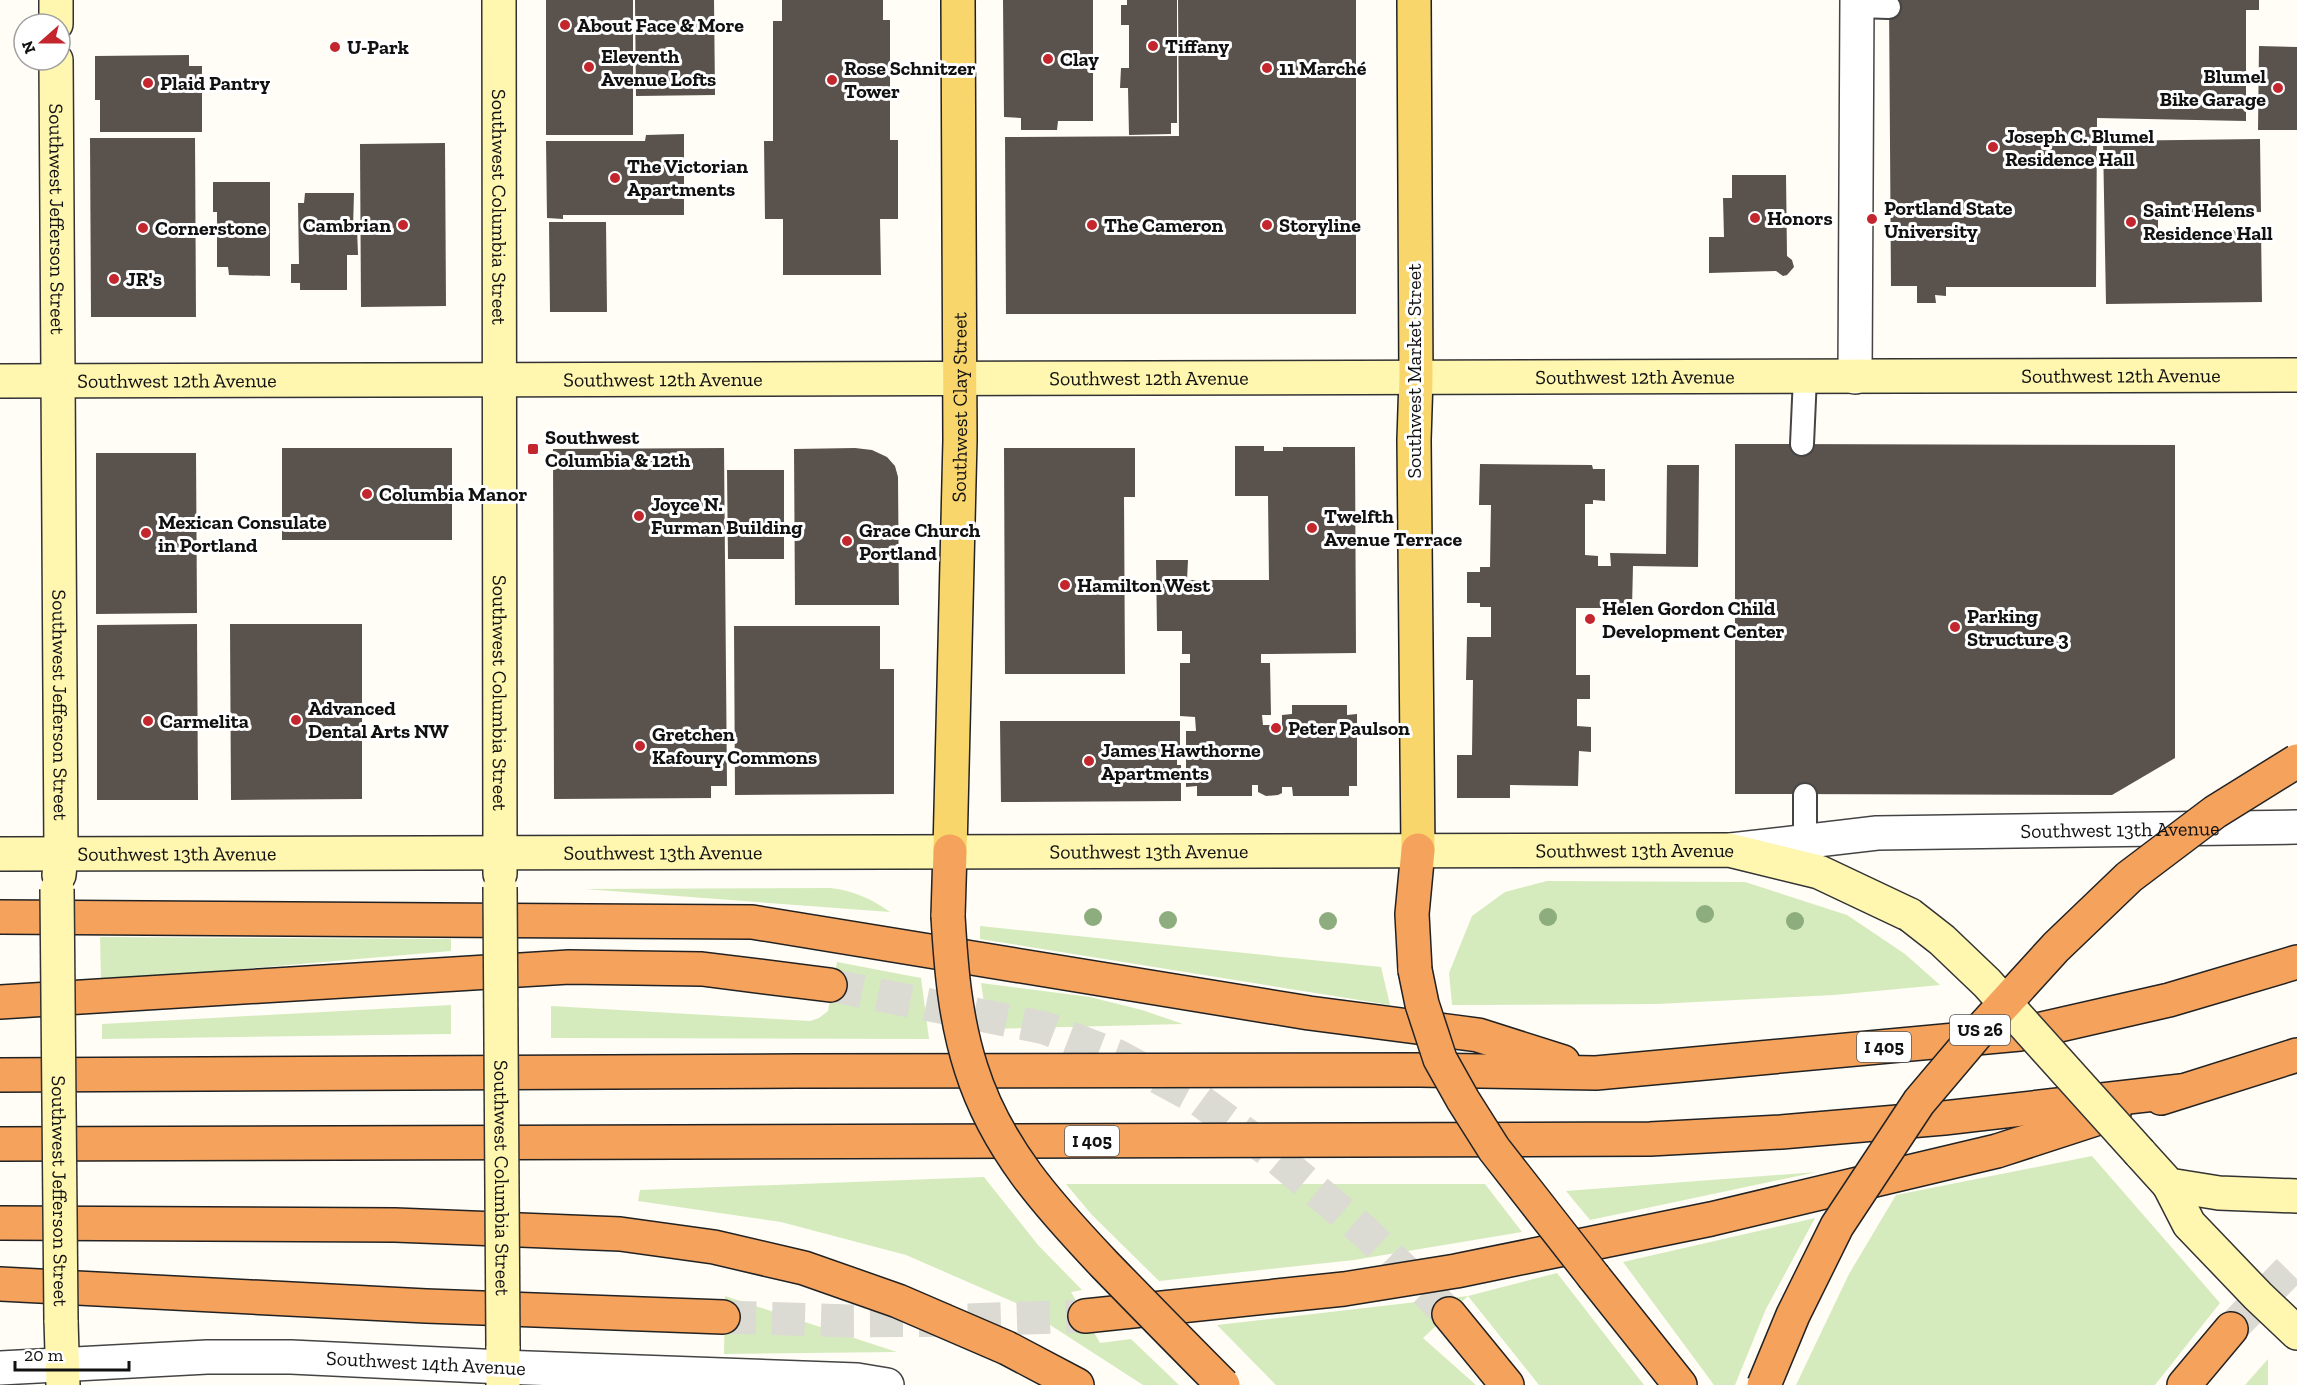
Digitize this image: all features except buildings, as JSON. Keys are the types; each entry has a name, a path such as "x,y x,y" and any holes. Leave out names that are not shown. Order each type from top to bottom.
{"highway":[{"name":"US 26","path":"1764,1385 1792,1315 1837,1226 1919,1102 1974,1037 2055,947 2129,877 2215,812 2297,761"},
{"path":"1418,850 1412,914 1415,970 1422,1004 1440,1059 1494,1149 1680,1385"},
{"path":"950,851 948,916 957,1015 971,1070 992,1119 1017,1163 1049,1206 1223,1385"},
{"path":"0,917 752,922 1309,1013 1478,1035 1596,1073"},
{"name":"I 405","path":"0,1075 1419,1070 1596,1073 2020,1034 2169,1000 2297,962"},
{"path":"0,1002 569,967 702,969 830,985"},
{"name":"I 405","path":"0,1144 1650,1139 1781,1132 1944,1118 2181,1091 2297,1055"},
{"path":"1085,1316 1344,1289 1456,1271 1712,1220 1997,1151 2181,1091"},
{"path":"0,1223 395,1226 620,1234 714,1247 804,1268 898,1301 1007,1348 1077,1385"},
{"path":"0,1284 426,1306 723,1317"},
{"path":"1449,1314 1507,1385"},
{"path":"2184,1385 2230,1329"}],"main road":[{"name":"Southwest Columbia Street","path":"499,0 503,1366"},
{"name":"Southwest Clay Street","path":"950,851 960,452 958,0"},
{"name":"Southwest Market Street","path":"1414,0 1416,378 1414,452 1418,850"},
{"name":"Southwest Jefferson Street","path":"56,72 61,854 57,888 63,1375"},
{"name":"Southwest 12th Avenue","path":"0,381 2297,375"},
{"name":"Southwest 13th Avenue","path":"0,854 1729,850"},
{"path":"1729,850 1819,872 1910,915 1942,940 1987,983 2169,1185 2189,1224 2265,1304 2297,1333"},
{"path":"2169,1185 2219,1193 2297,1196"}],"street":[{"path":"1855,377 1857,3"},
{"name":"Southwest 13th Avenue","path":"1729,850 1877,833 2297,827"},
{"name":"Southwest 14th Avenue","path":"0,1368 63,1375 207,1357 291,1357 857,1380 887,1385"}],"lane":[{"path":"1857,3 1889,6"},
{"path":"1802,444 1805,377"},
{"path":"1805,795 1805,841"}],"green space":[{"path":"1547,881 1745,882 1847,915 1905,954 1940,985 1834,995 1657,1004 1452,1005 1449,973 1472,916 1505,892"},
{"path":"830,888 862,896 890,912 584,889"},
{"path":"980,926 1381,967 1390,1005 980,939"},
{"path":"100,937 451,939 451,951 101,981"},
{"path":"837,962 921,978 929,1039 551,1038 551,1006 810,1021 828,1011"},
{"path":"981,983 1090,997 1142,1010 1183,1024 988,1029"},
{"path":"451,1005 451,1034 102,1039 102,1024"},
{"path":"2092,1156 2220,1303 2155,1385 1796,1385 1849,1274 1896,1195"},
{"path":"1817,1172 1590,1220 1566,1191"},
{"path":"984,1177 1038,1245 1082,1290 1071,1292 1100,1343 1131,1339 1179,1385 1143,1385 1016,1303 906,1255 781,1222 638,1201 640,1190"},
{"path":"1066,1184 1485,1184 1522,1232 1354,1260 1159,1281 1092,1215"},
{"path":"1815,1218 1766,1309 1735,1385 1714,1385 1623,1262"},
{"path":"1557,1273 1644,1385 1539,1385 1468,1296"},
{"path":"725,1296 897,1352 724,1354"},
{"path":"1468,1296 1423,1338 1476,1385 1276,1385 1217,1325"},
{"path":"2268,1359 2268,1385 2245,1385"}],"tunnel":[{"path":"830,985 1045,1028 1118,1056 1198,1099 1269,1151 1363,1230 1449,1314"},
{"path":"2231,1329 2297,1262"},
{"path":"723,1317 849,1321 1085,1316"}],"place":[{"name":"About Face & More","path":"565,25"},
{"name":"Tiffany","path":"1153,46"},
{"name":"U-Park","path":"335,47"},
{"name":"Clay","path":"1048,59"},
{"name":"Eleventh Avenue Lofts","path":"589,67"},
{"name":"11 Marché","path":"1267,68"},
{"name":"Rose Schnitzer Tower","path":"832,80"},
{"name":"Plaid Pantry","path":"148,83"},
{"name":"Blumel Bike Garage","path":"2278,88"},
{"name":"Joseph C. Blumel Residence Hall","path":"1993,147"},
{"name":"The Victorian Apartments","path":"615,178"},
{"name":"Honors","path":"1755,218"},
{"name":"Portland State University","path":"1872,219"},
{"name":"Saint Helens Residence Hall","path":"2131,222"},
{"name":"Cambrian","path":"403,225"},
{"name":"The Cameron","path":"1092,225"},
{"name":"Storyline","path":"1267,225"},
{"name":"Cornerstone","path":"143,228"},
{"name":"JR's","path":"114,279"},
{"name":"Southwest Columbia & 12th","path":"533,449"},
{"name":"Columbia Manor","path":"367,494"},
{"name":"Joyce N. Furman Building","path":"639,516"},
{"name":"Twelfth Avenue Terrace","path":"1312,528"},
{"name":"Mexican Consulate in Portland","path":"146,533"},
{"name":"Grace Church Portland","path":"847,541"},
{"name":"Hamilton West","path":"1065,585"},
{"name":"Helen Gordon Child Development Center","path":"1590,619"},
{"name":"Parking Structure 3","path":"1955,627"},
{"name":"Advanced Dental Arts NW","path":"296,720"},
{"name":"Carmelita","path":"148,721"},
{"name":"Peter Paulson","path":"1276,728"},
{"name":"Gretchen Kafoury Commons","path":"640,746"},
{"name":"James Hawthorne Apartments","path":"1089,761"}]}
